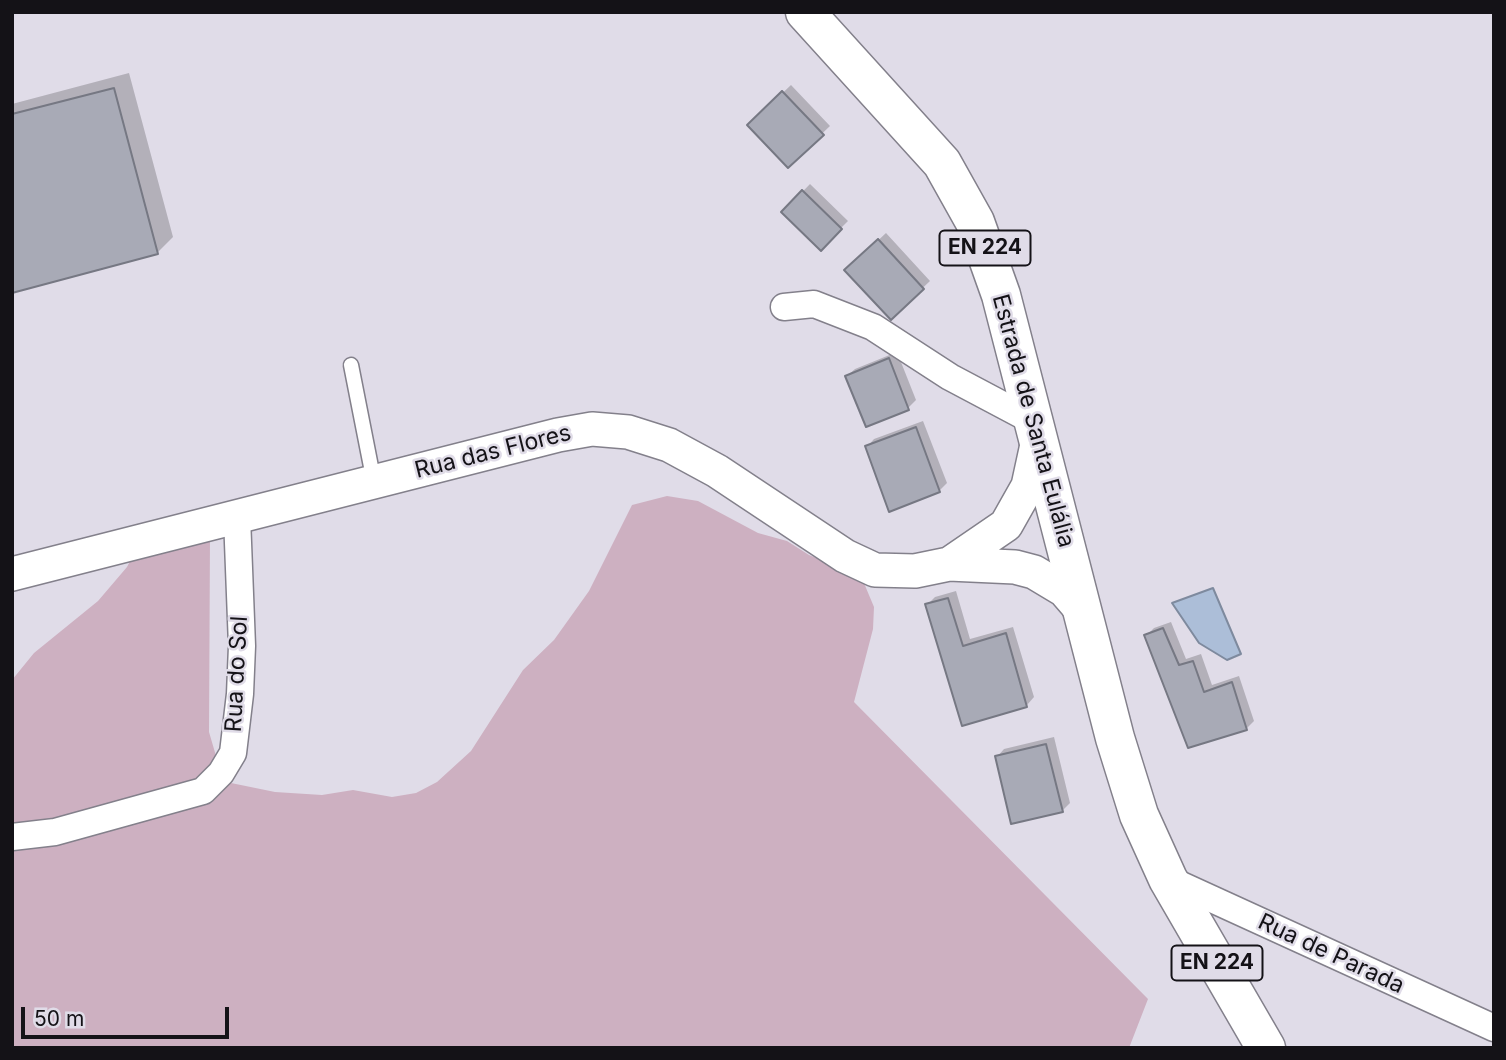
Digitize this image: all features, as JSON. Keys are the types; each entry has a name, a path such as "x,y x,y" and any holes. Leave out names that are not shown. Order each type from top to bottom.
{"main road":[{"name":"Estrada de Santa Eulália","path":"805,12 942,163 975,222 1001,295 1063,537 1139,815 1168,879"},
{"name":"EN 224","path":"1168,879 1266,1048"}],"street":[{"path":"784,307 814,304 873,327 1036,430 1028,486 1006,525 949,564"},
{"name":"Rua das Flores","path":"12,574 558,435 592,429 628,432 669,445 717,471 845,555 876,570 915,571 949,564"},
{"name":"Rua do Sol","path":"12,838 55,832 202,791 221,773 233,753 240,694 242,646 237,517"},
{"path":"1006,525 1035,523 1063,537 1046,555 1014,566"},
{"path":"949,564 1014,566 1051,581 1083,612"},
{"name":"Rua de Parada","path":"1168,879 1494,1028"}],"lane":[{"path":"351,365 374,482"}],"shaded area":[{"path":"667,496 698,501 758,533 787,541 809,555 861,576 874,607 873,629 854,702 1148,999 1129,1048 12,1048 12,680 34,653 98,601 127,567 134,553 210,536 209,732 221,773 231,783 275,792 322,795 353,790 392,797 416,793 437,782 471,751 523,670 554,640 589,591 632,505"}],"water":[{"path":"1213,588 1241,654 1227,660 1199,643 1172,603"}],"building":[{"path":"114,88 158,254 12,293 12,114"},
{"path":"782,91 824,135 788,168 747,125"},
{"path":"802,190 842,229 821,251 781,212"},
{"path":"878,239 924,289 891,320 844,270"},
{"path":"889,358 909,410 866,427 845,376"},
{"path":"916,427 940,492 889,512 865,446"},
{"path":"948,598 963,646 1006,633 1027,707 962,726 925,604"},
{"path":"1163,628 1179,665 1193,661 1204,692 1232,682 1247,730 1188,748 1144,635"},
{"path":"1046,744 1063,812 1011,824 995,756"}]}
